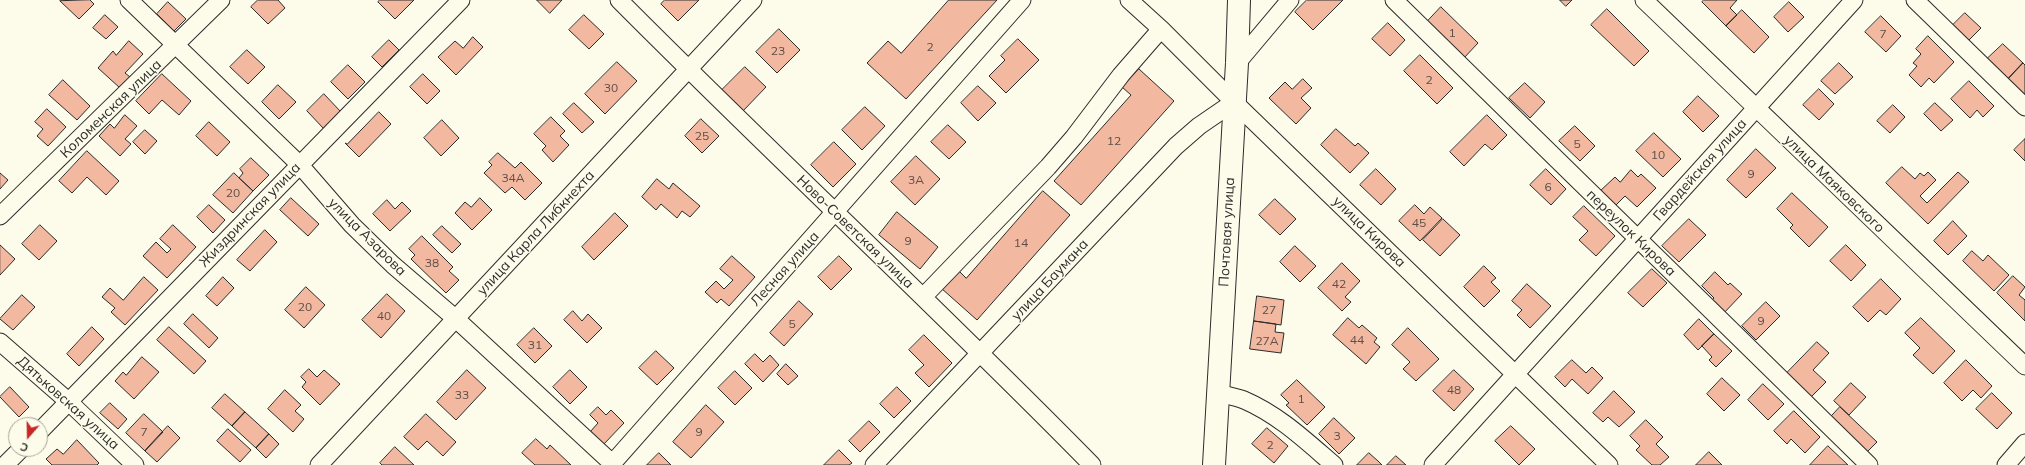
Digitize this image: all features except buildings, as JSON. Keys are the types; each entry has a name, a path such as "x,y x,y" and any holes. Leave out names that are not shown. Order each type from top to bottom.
{"main road":[{"name":"Почтовая улица","path":"1214,465 1237,64 1239,0"}],"street":[{"name":"улица Азарова","path":"129,0 299,164 357,230 393,265 456,319 612,464"},
{"name":"Коломенская улица","path":"0,216 176,46 221,0"},
{"name":"Жиздринская улица","path":"48,423 299,164 462,0"},
{"name":"Ново-Советская улица","path":"619,0 834,213 981,353 1092,465"},
{"name":"улица Карла Либкнехта","path":"319,465 753,0"},
{"name":"Лесная улица","path":"612,464 1022,0"},
{"name":"улица Кирова","path":"1129,0 1161,29 1234,102 1516,373 1609,465"},
{"path":"1237,64 1290,0"},
{"name":"переулок Кирова","path":"1394,0 1869,465"},
{"name":"улица Маяковского","path":"1644,0 2025,366"},
{"name":"Гвардейская улица","path":"1433,465 1854,0"},
{"path":"1915,0 2025,108"},
{"path":"923,297 1048,167 1074,137 1121,74 1161,29"},
{"name":"улица Баумана","path":"874,465 1176,146 1199,126 1234,102"},
{"name":"Дятьковская улица","path":"0,342 69,402 135,465"},
{"path":"1218,393 1243,400 1280,420 1334,465"},
{"path":"2006,465 2025,443"},
{"path":"5,465 13,457"}]}
